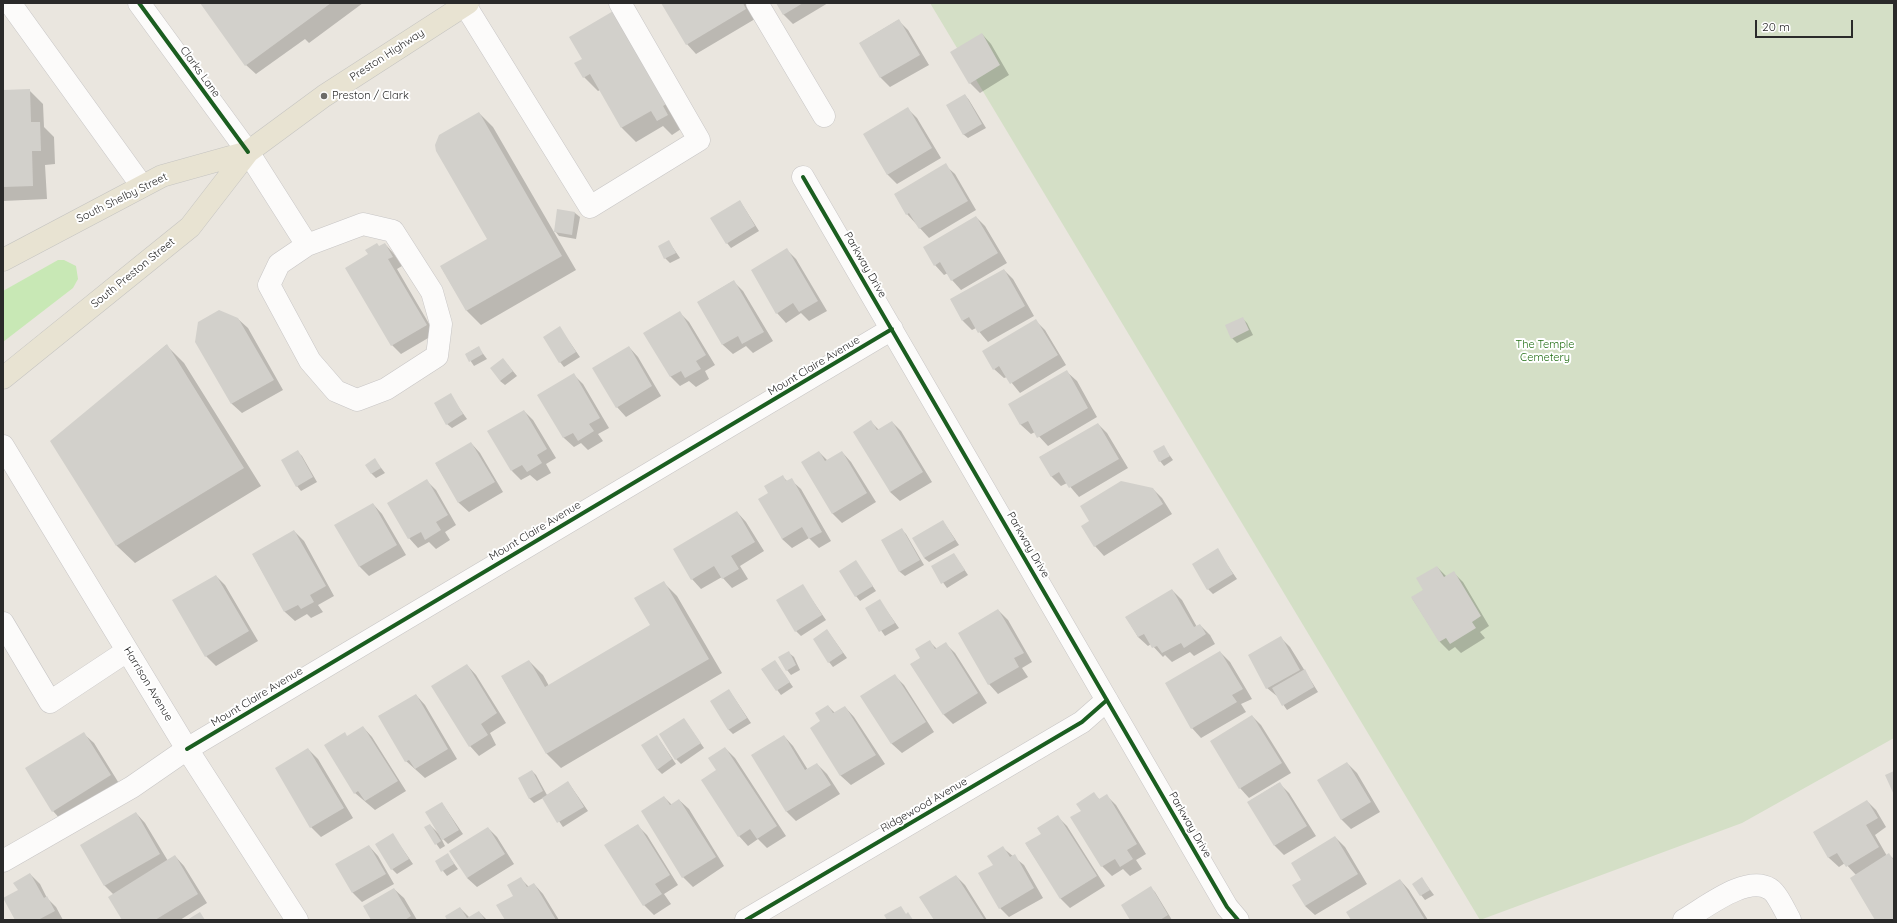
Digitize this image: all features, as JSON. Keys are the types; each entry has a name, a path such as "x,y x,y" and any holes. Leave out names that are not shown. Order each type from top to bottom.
{"main road":[{"name":"Preston Highway","path":"248,152 324,96 456,7"},
{"name":"South Shelby Street","path":"3,260 162,176 248,152"},
{"name":"South Preston Street","path":"3,378 190,227 248,152"}],"street":[{"path":"10,3 142,186"},
{"name":"Clarks Lane","path":"139,3 248,152 307,245"},
{"path":"456,7 590,207 699,140 620,3"},
{"path":"757,3 824,116"},
{"name":"Parkway Drive","path":"803,177 1226,907 1238,920"},
{"path":"363,224 393,231 432,292 441,324 436,356 386,389 357,400 336,391 310,361 269,285 279,264 307,245 363,224"},
{"name":"Mount Claire Avenue","path":"3,861 132,787 187,749 892,329"},
{"name":"Harrison Avenue","path":"3,446 187,749 297,920"},
{"path":"3,622 50,702 128,651"},
{"name":"Ridgewood Avenue","path":"746,920 1082,722 1107,700"},
{"path":"1684,920 1740,887 1751,885 1761,885 1772,890 1790,920"}],"green space":[{"name":"The Temple Cemetery","path":"930,3 1894,3 1894,738 1742,823 1480,920"},
{"path":"58,260 64,260 76,266 78,279 73,288 3,342 3,291"}],"building":[{"path":"200,3 331,3 245,66"},
{"path":"661,3 743,3 746,9 686,45"},
{"path":"776,3 803,3 783,15"},
{"path":"615,10 668,103 663,106 668,115 657,121 651,111 621,128 590,74 583,78 574,63 582,59 569,37"},
{"path":"899,19 920,55 880,78 859,43"},
{"path":"982,33 1000,65 969,84 950,52"},
{"path":"30,89 31,122 40,122 41,151 32,151 33,186 3,187 3,90"},
{"path":"965,94 982,124 963,135 946,105"},
{"path":"908,107 932,148 887,175 863,134"},
{"path":"479,112 562,256 466,311 440,266 487,239 436,151 435,145 439,135"},
{"path":"946,163 968,201 919,229 909,213 906,215 894,194"},
{"path":"740,200 755,226 726,244 710,218"},
{"path":"557,209 575,212 572,235 554,232"},
{"path":"976,216 998,253 951,281 940,262 934,266 923,247"},
{"path":"669,240 676,253 664,259 658,246"},
{"path":"377,243 379,246 385,243 393,257 388,259 427,325 391,346 345,268 368,254 365,250"},
{"path":"787,248 818,301 799,312 793,303 776,314 751,270"},
{"path":"1004,269 1025,306 978,333 969,317 962,321 950,299"},
{"path":"734,280 764,332 742,344 738,336 722,345 697,302"},
{"path":"219,310 238,318 274,380 231,404 195,342 198,322"},
{"path":"680,311 706,355 696,361 701,369 685,378 681,371 670,377 643,333"},
{"path":"1243,317 1249,330 1231,339 1225,325"},
{"path":"1036,319 1058,355 1010,384 999,366 993,370 982,351"},
{"path":"560,326 576,352 559,363 543,337"},
{"path":"167,344 244,468 116,546 50,441"},
{"path":"479,346 483,354 469,362 465,354"},
{"path":"629,346 652,386 616,408 592,368"},
{"path":"503,358 513,371 500,381 490,368"},
{"path":"1067,370 1088,408 1037,438 1028,421 1020,425 1008,404"},
{"path":"574,373 600,418 589,424 594,431 578,441 573,433 563,438 537,395"},
{"path":"451,393 463,414 446,425 434,403"},
{"path":"524,410 547,449 537,455 542,463 527,472 522,465 511,471 487,431"},
{"path":"871,420 877,430 892,421 923,472 890,492 853,432"},
{"path":"1098,423 1119,459 1069,488 1059,472 1051,477 1039,457"},
{"path":"471,442 495,482 458,503 435,463"},
{"path":"1164,445 1170,456 1159,462 1153,451"},
{"path":"298,450 313,477 296,487 281,460"},
{"path":"819,451 825,461 842,451 867,493 832,514 801,462"},
{"path":"375,458 381,468 371,474 365,465"},
{"path":"783,475 786,481 792,478 822,532 809,539 802,527 782,539 758,499 768,493 764,486"},
{"path":"427,479 448,515 436,522 441,530 425,540 421,532 408,539 387,503"},
{"path":"1121,481 1153,488 1163,504 1094,547 1081,526 1089,521 1080,506"},
{"path":"373,503 397,545 359,567 334,525"},
{"path":"737,511 755,542 731,556 739,569 722,579 714,566 691,580 673,549"},
{"path":"943,520 955,540 924,558 912,538"},
{"path":"902,528 920,560 899,572 881,540"},
{"path":"294,530 326,586 310,595 314,602 301,609 298,605 284,612 252,554"},
{"path":"1218,548 1233,574 1207,590 1192,564"},
{"path":"954,553 965,570 941,584 931,566"},
{"path":"856,560 873,586 855,597 839,571"},
{"path":"1437,566 1444,577 1454,571 1481,616 1472,622 1476,628 1450,644 1446,638 1439,642 1411,597 1423,590 1416,578"},
{"path":"216,575 249,631 205,657 172,600"},
{"path":"664,581 709,659 546,754 501,676 529,660 545,687 650,625 634,598"},
{"path":"803,584 822,615 795,632 776,600"},
{"path":"1172,589 1194,627 1200,624 1206,634 1184,648 1181,643 1162,653 1157,646 1152,648 1144,634 1138,637 1125,617"},
{"path":"880,599 895,623 879,632 865,608"},
{"path":"998,609 1024,653 1014,658 1019,667 988,685 958,633"},
{"path":"827,629 843,653 828,663 813,639"},
{"path":"1281,636 1300,670 1266,689 1248,655"},
{"path":"930,640 935,649 946,642 978,693 943,715 910,664 920,658 915,649"},
{"path":"789,651 796,665 786,671 778,657"},
{"path":"1220,651 1243,689 1232,695 1237,702 1191,729 1165,683"},
{"path":"775,660 790,682 776,691 761,669"},
{"path":"467,664 497,713 481,724 488,735 469,747 431,686"},
{"path":"1305,669 1314,687 1282,706 1272,688"},
{"path":"895,674 926,722 891,744 860,696"},
{"path":"729,689 747,718 728,730 710,701"},
{"path":"416,694 448,749 415,769 409,760 405,762 378,716"},
{"path":"828,705 833,713 845,706 876,755 840,776 810,728 820,721 815,713"},
{"path":"1252,715 1282,763 1239,789 1210,741"},
{"path":"684,718 701,743 675,760 659,734"},
{"path":"363,726 398,781 365,801 358,791 354,794 324,745 345,732 347,736"},
{"path":"84,732 111,775 52,812 25,768"},
{"path":"657,735 672,759 657,770 641,745"},
{"path":"784,735 805,770 817,763 831,785 786,812 751,755"},
{"path":"725,747 777,826 757,839 750,829 738,837 701,780 716,770 708,758"},
{"path":"308,748 344,808 310,828 275,768"},
{"path":"1347,762 1371,802 1341,820 1317,780"},
{"path":"532,770 543,791 529,799 518,778"},
{"path":"1894,771 1894,795 1885,775"},
{"path":"568,781 584,807 557,823 542,798"},
{"path":"1280,782 1307,826 1274,846 1247,802"},
{"path":"1094,792 1099,799 1107,794 1137,844 1127,850 1133,859 1120,867 1115,859 1101,867 1070,817 1081,811 1076,804"},
{"path":"664,796 670,805 679,799 716,857 682,878 641,811"},
{"path":"1867,800 1878,818 1866,825 1879,847 1846,867 1837,853 1828,858 1813,832"},
{"path":"442,802 459,830 442,840 425,812"},
{"path":"136,812 160,854 104,886 80,845"},
{"path":"1058,815 1097,876 1060,899 1025,843 1041,834 1037,828"},
{"path":"430,824 441,841 435,845 424,827"},
{"path":"638,824 670,875 655,884 662,894 643,906 604,845"},
{"path":"488,827 505,854 467,878 449,851"},
{"path":"393,833 409,859 391,870 375,844"},
{"path":"1335,836 1358,874 1305,906 1292,885 1301,880 1291,863"},
{"path":"369,845 386,874 352,893 335,864"},
{"path":"1003,846 1010,857 1015,854 1034,888 999,909 978,873 993,865 987,856"},
{"path":"448,853 454,864 441,872 435,861"},
{"path":"1889,853 1894,861 1894,920 1875,920 1850,878"},
{"path":"175,855 198,894 155,920 122,920 108,897"},
{"path":"30,873 44,898 47,896 55,911 38,920 15,920 3,898 18,890 13,883"},
{"path":"956,875 984,919 934,920 919,897"},
{"path":"521,877 527,887 534,883 556,920 505,920 496,905 513,896 507,885"},
{"path":"1422,877 1430,890 1420,896 1412,884"},
{"path":"1400,879 1425,920 1351,920 1346,912"},
{"path":"1151,886 1168,915 1160,920 1130,920 1121,905"},
{"path":"394,888 411,916 405,920 371,920 363,906"},
{"path":"901,906 906,914 908,912 913,920 887,920 884,915"},
{"path":"460,907 467,918 479,911 485,920 447,920 445,916"},
{"path":"200,912 205,920 187,920"}],"cycle path":[{"path":"139,3 248,152"},
{"path":"803,177 1227,907 1238,920"},
{"path":"187,749 892,329"},
{"path":"746,920 1082,722 1107,700"}],"place":[{"name":"Preston / Clark","path":"324,96"}]}
